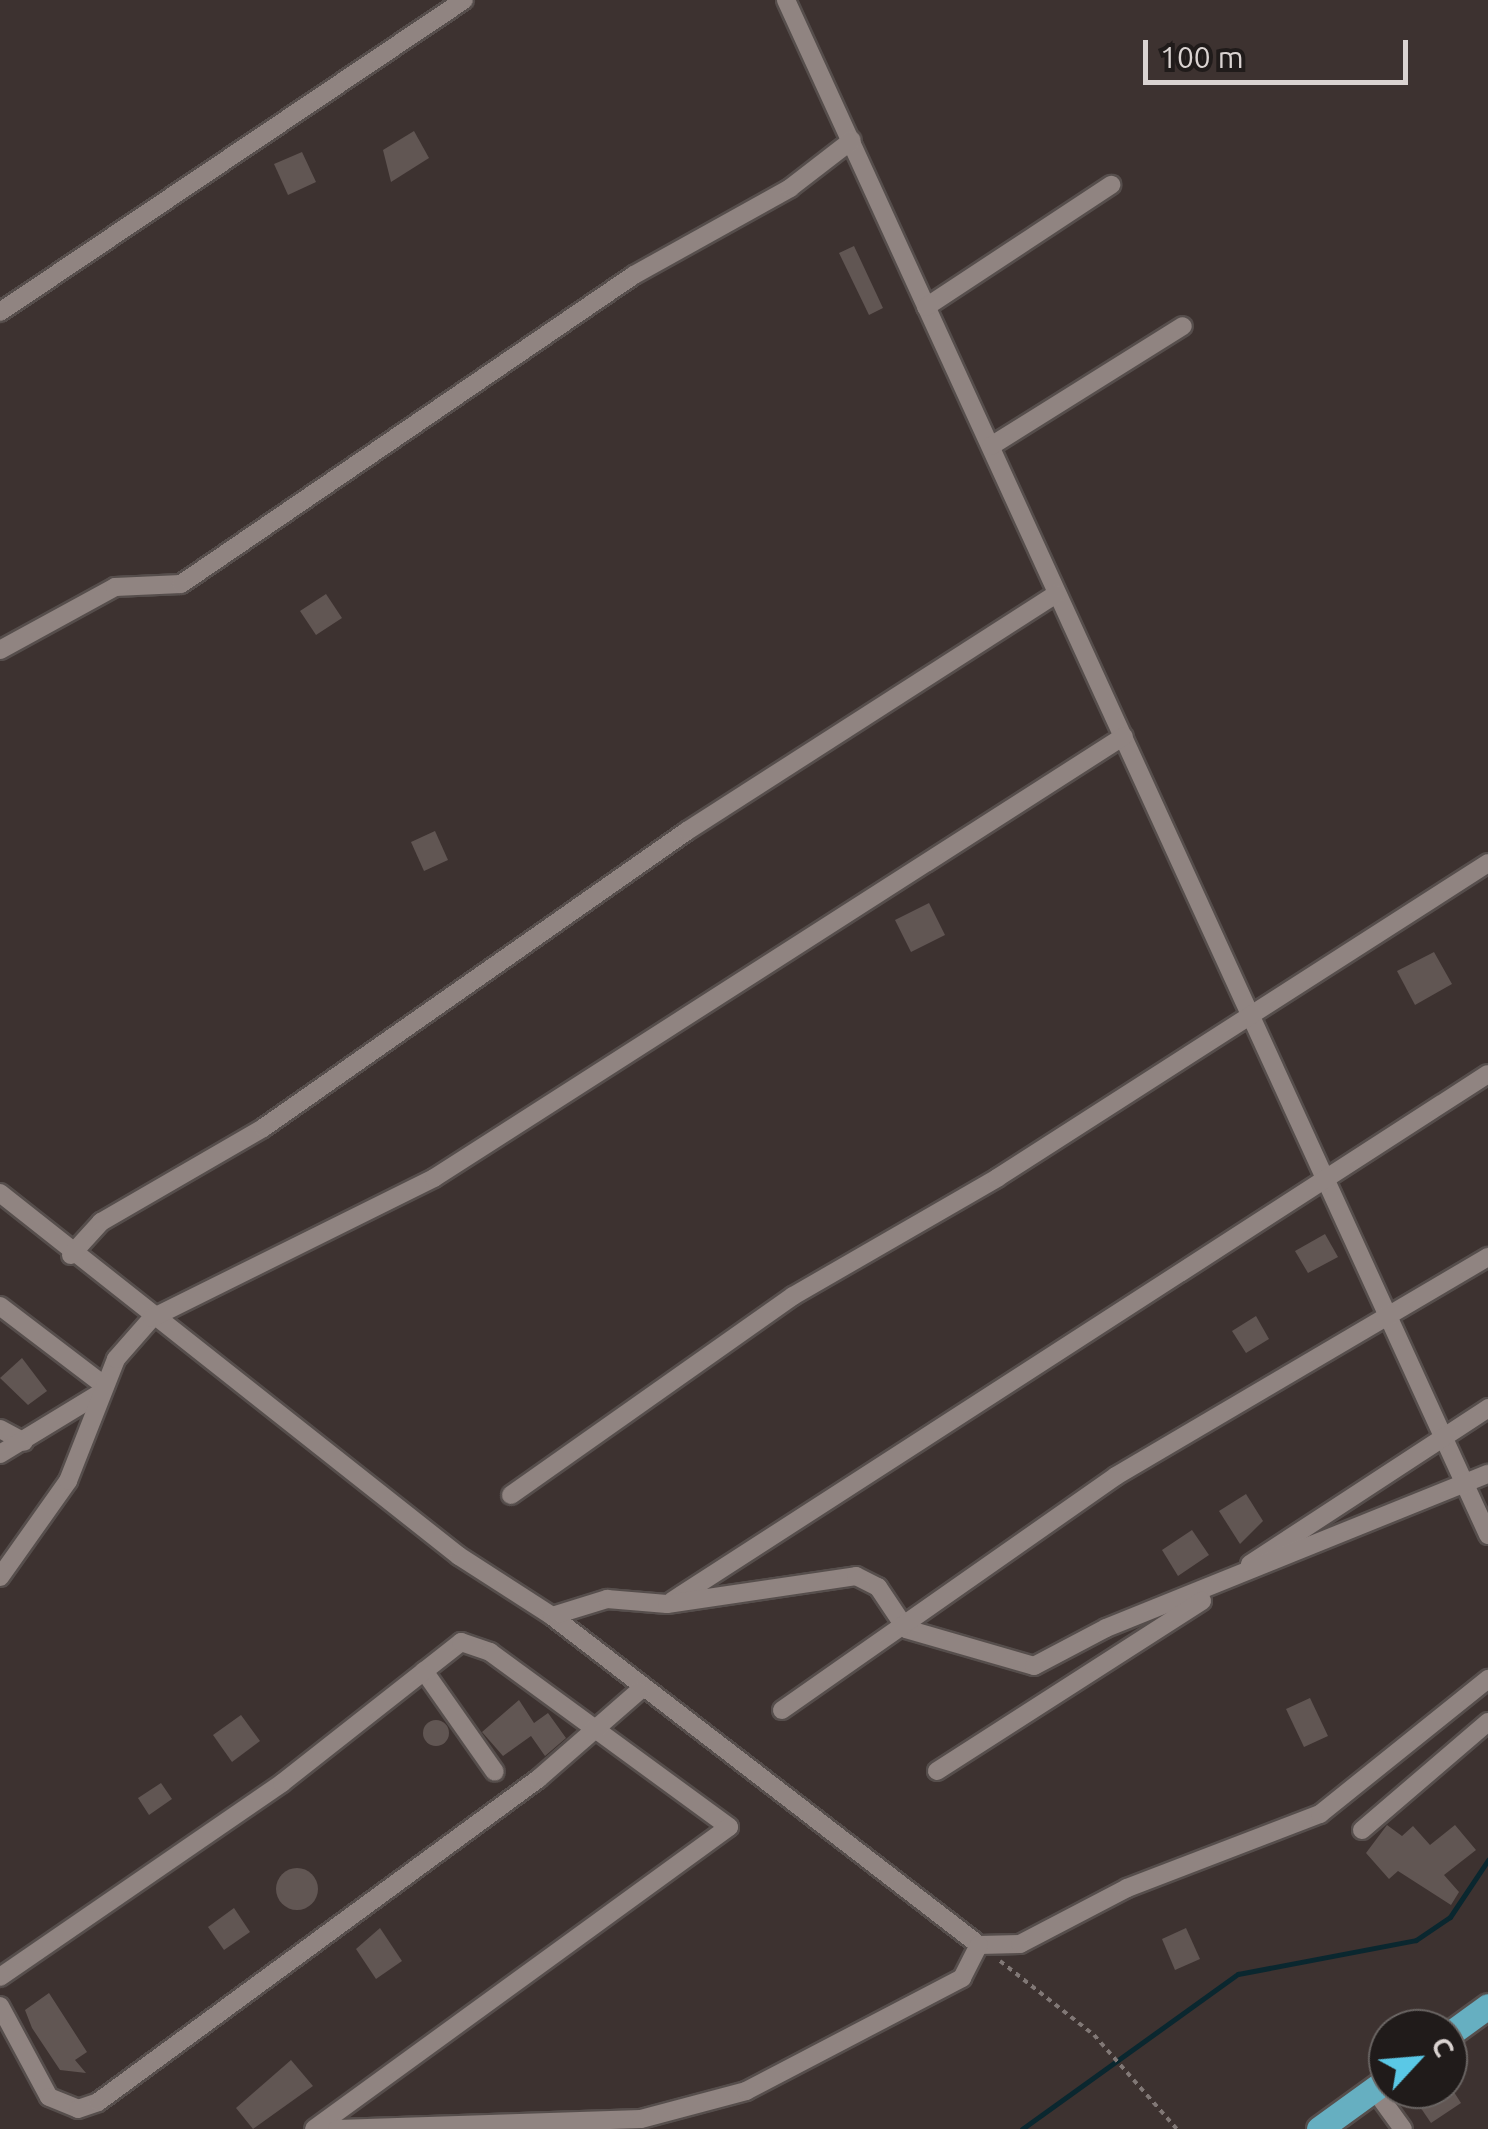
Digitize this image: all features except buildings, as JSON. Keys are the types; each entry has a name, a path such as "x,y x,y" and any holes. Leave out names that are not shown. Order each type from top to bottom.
{"main road":[{"path":"1319,2129 1368,2093"}],"street":[{"path":"0,312 464,0"},
{"path":"786,0 1056,594 1254,1014 1324,1178 1447,1437 1488,1535"},
{"path":"0,650 116,587 182,584 634,275 790,188 852,140"},
{"path":"926,306 1111,185"},
{"path":"991,446 1183,326"},
{"path":"71,1255 101,1222 263,1128 687,832 1056,594"},
{"path":"0,1577 68,1481 104,1388 152,1318 434,1178 1124,736"},
{"path":"511,1495 793,1296 1254,1014 1488,863"},
{"path":"668,1604 1488,1074"},
{"path":"0,1193 71,1255 460,1556 552,1616 639,1691 980,1945 1020,1944 1127,1888 1320,1814 1488,1679"},
{"path":"782,1710 1116,1476 1392,1318 1488,1257"},
{"path":"0,1306 104,1388"},
{"path":"0,1454 104,1388"},
{"path":"936,1771 1232,1580 1488,1408"},
{"path":"0,1429 24,1442"},
{"path":"552,1616 608,1600 668,1604 856,1576 878,1587 901,1625 1034,1666 1488,1474"},
{"path":"0,1978 282,1783 462,1642 601,1729 729,1827 314,2129"},
{"path":"424,1671 495,1772"},
{"path":"0,2006 49,2097 78,2110 98,2102 601,1729 639,1691"},
{"path":"1362,1830 1488,1722"},
{"path":"336,2129 642,2119 746,2090 962,1978 980,1945"}],"path":[{"path":"980,1945 1094,2036 1177,2129"}],"waterway":[{"path":"1022,2129 1238,1974 1416,1940 1450,1917 1488,1860"}]}
